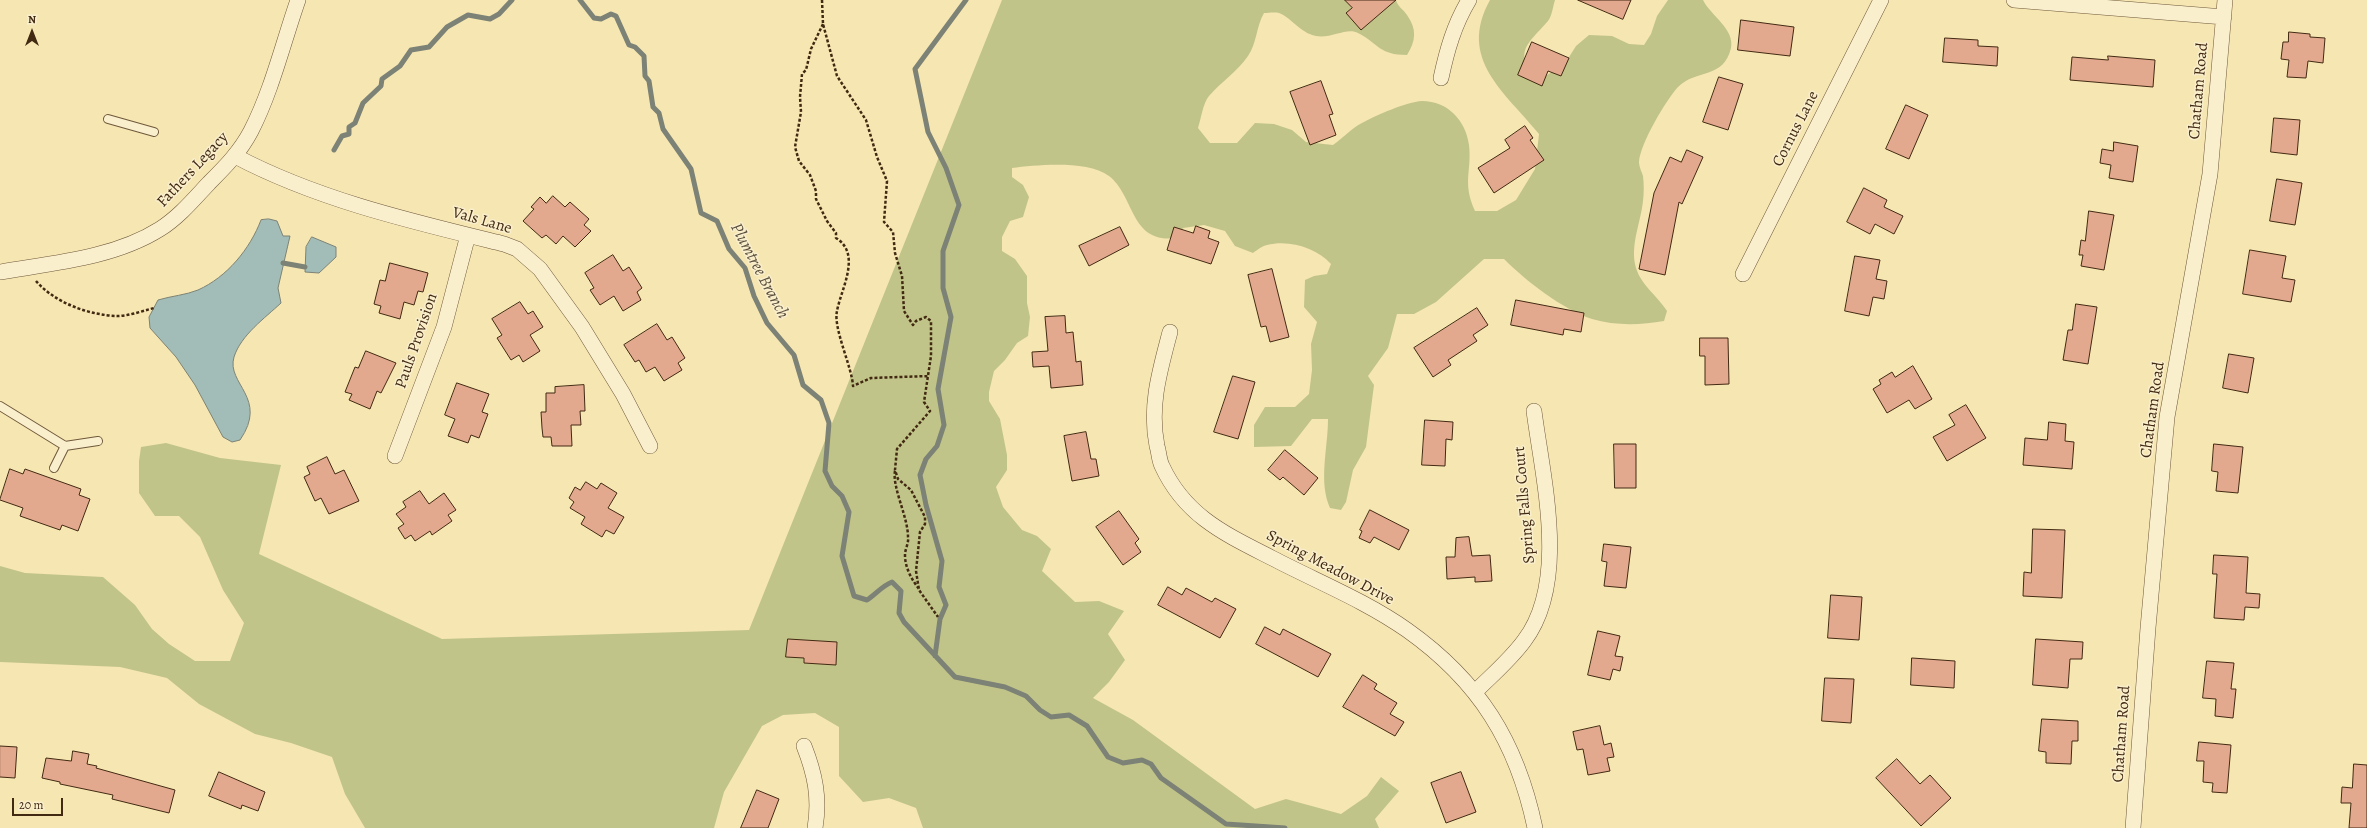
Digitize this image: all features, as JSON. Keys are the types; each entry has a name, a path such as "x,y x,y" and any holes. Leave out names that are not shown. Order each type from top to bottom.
{"street":[{"name":"Fathers Legacy","path":"0,272 72,260 125,246 160,229 182,212 235,156 250,132 262,104 298,0"},
{"path":"1441,78 1448,44 1459,17 1469,0"},
{"name":"Cornus Lane","path":"1743,274 1881,0"},
{"path":"2014,0 2224,17"},
{"name":"Chatham Road","path":"2133,828 2148,628 2167,417 2209,180 2225,0"},
{"name":"Vals Lane","path":"235,156 286,180 342,200 504,244 517,249 540,269 582,327 624,394 650,446"},
{"name":"Pauls Provision","path":"394,456 444,326 468,235"},
{"name":"Spring Meadow Drive","path":"1170,332 1157,381 1153,408 1156,439 1161,464 1176,490 1191,508 1223,532 1366,606 1406,629 1441,656 1475,692 1505,737 1521,774 1534,828"},
{"name":"Spring Falls Court","path":"1475,692 1524,641 1540,612 1548,584 1550,550 1534,411"},
{"path":"804,746 814,773 818,798 815,828"}],"lane":[{"path":"108,119 154,132"},
{"path":"0,406 65,446 98,441"},
{"path":"54,468 65,446"}],"path":[{"path":"822,0 823,24 837,76 866,120 877,157 887,181 884,222 893,232 895,254 902,276 904,311 913,325 916,320 926,317 931,321 931,356 924,402 930,411 897,449 893,480 906,516 909,538 905,555 911,580 938,617"},
{"path":"823,24 810,49 806,70 802,74 800,97 801,112 795,147 799,161 810,175 816,191 816,199 836,233 836,238 844,243 849,256 848,270 836,313 844,355 853,386 871,378 929,376"},
{"path":"35,280 45,291 55,298 96,313 118,316 154,308"},
{"path":"895,470 898,479 911,490 925,517 925,524 920,532 917,556 919,590"}],"green space":[{"path":"1002,0 1396,0 1410,20 1414,30 1414,40 1407,55 1398,55 1385,51 1365,37 1354,32 1349,31 1327,36 1316,36 1305,32 1284,15 1279,13 1264,13 1261,18 1251,51 1239,67 1209,96 1198,128 1210,143 1237,143 1255,123 1274,124 1292,130 1306,142 1333,145 1358,125 1400,106 1422,101 1440,104 1454,114 1460,121 1467,136 1470,154 1468,184 1471,201 1475,211 1497,211 1516,200 1535,169 1539,134 1500,89 1489,73 1482,57 1479,40 1481,21 1490,0 1555,0 1548,21 1529,42 1524,55 1525,62 1535,82 1564,65 1576,46 1589,35 1612,36 1629,44 1644,45 1651,34 1657,16 1668,0 1703,0 1722,23 1729,35 1731,48 1722,65 1716,69 1685,81 1678,87 1654,123 1640,154 1639,164 1643,176 1644,195 1635,240 1635,264 1640,278 1667,311 1664,321 1628,324 1610,323 1592,319 1545,294 1504,259 1484,259 1436,302 1414,314 1397,314 1388,348 1368,376 1374,385 1366,447 1353,470 1346,502 1341,510 1330,508 1326,498 1324,465 1328,419 1312,419 1291,446 1254,447 1254,425 1265,407 1295,407 1309,394 1312,370 1311,344 1317,322 1304,307 1305,280 1314,276 1327,274 1331,264 1318,253 1293,244 1275,243 1261,247 1253,253 1235,246 1225,231 1204,225 1183,228 1176,238 1161,238 1150,234 1141,226 1117,185 1109,176 1100,171 1062,165 1012,168 1012,177 1023,185 1029,197 1023,217 1010,221 1002,237 1002,251 1015,259 1027,276 1027,303 1030,317 1028,336 1017,343 1005,360 994,371 989,392 989,401 1000,419 1007,455 1007,470 996,487 1003,507 1022,530 1037,536 1051,549 1042,571 1075,602 1099,601 1124,611 1108,634 1125,660 1109,682 1093,698 1133,720 1255,809 1286,799 1341,814 1367,796 1381,777 1399,791 1375,819 1379,828 923,828 916,808 889,798 863,802 839,776 839,727 815,713 783,715 762,726 724,792 714,828 365,828 345,794 332,757 291,743 255,734 199,704 167,678 120,667 0,662 0,566 25,573 103,577 135,605 152,629 169,644 195,661 230,661 244,623 223,590 200,537 179,516 155,516 139,493 139,461 141,447 166,443 220,458 281,465 259,554 442,639 749,630"}],"water":[{"path":"269,219 277,221 283,236 290,236 278,288 281,303 248,334 237,349 234,357 233,367 249,402 250,413 248,425 240,440 232,442 223,437 195,385 176,357 150,328 149,317 158,300 198,290 219,278 244,251 251,241 261,220"},
{"path":"312,237 336,247 336,257 319,273 305,272 306,247"}],"building":[{"path":"1345,0 1396,0 1361,30 1346,13 1352,8"},
{"path":"1578,0 1631,0 1623,19"},
{"path":"1741,20 1794,27 1790,56 1738,50"},
{"path":"2289,32 2310,34 2310,37 2325,38 2323,63 2308,61 2306,78 2287,77 2289,60 2281,59 2283,42 2288,42"},
{"path":"1945,38 1978,40 1978,46 1998,47 1997,66 1943,62"},
{"path":"1532,42 1569,58 1561,76 1548,71 1542,86 1518,75"},
{"path":"2108,56 2155,60 2153,87 2070,80 2072,57 2108,60"},
{"path":"1719,77 1743,84 1728,130 1703,122"},
{"path":"1321,81 1333,114 1329,115 1336,135 1310,145 1290,92"},
{"path":"1906,105 1928,115 1909,159 1886,149"},
{"path":"2274,118 2300,120 2297,155 2271,152"},
{"path":"1525,126 1533,138 1530,140 1544,160 1494,193 1478,168 1510,148 1505,140"},
{"path":"2114,142 2138,146 2133,182 2109,178 2111,165 2100,163 2102,149 2113,151"},
{"path":"1687,150 1703,157 1682,204 1679,202 1665,275 1639,269 1654,193 1670,157 1681,162"},
{"path":"2277,179 2302,183 2295,225 2270,221"},
{"path":"1864,188 1887,200 1884,207 1903,216 1894,234 1875,224 1870,234 1847,222"},
{"path":"553,196 565,207 570,202 589,219 584,225 591,231 575,247 563,236 556,244 546,235 542,238 523,221 534,209 531,207 540,197 546,203"},
{"path":"2089,211 2114,215 2104,270 2081,266 2083,255 2079,255 2081,240 2085,241"},
{"path":"1196,226 1210,231 1208,238 1219,242 1211,264 1167,250 1174,227 1193,233"},
{"path":"1120,227 1129,245 1089,266 1079,246"},
{"path":"2250,250 2286,256 2282,278 2295,280 2291,302 2243,294"},
{"path":"613,255 623,271 629,267 642,288 637,292 641,300 623,311 614,296 600,305 590,290 594,288 585,273"},
{"path":"1855,256 1880,260 1876,279 1887,281 1884,299 1873,297 1869,316 1845,311"},
{"path":"390,263 428,273 423,292 418,291 414,305 404,302 400,319 379,313 381,306 374,304 380,280 385,281"},
{"path":"1272,269 1289,337 1270,342 1266,326 1261,327 1248,275"},
{"path":"1516,300 1584,313 1581,332 1564,329 1563,335 1511,325"},
{"path":"520,302 528,314 533,311 543,327 530,335 540,351 523,362 519,355 511,360 497,338 502,335 492,319"},
{"path":"2076,304 2097,307 2088,364 2063,360 2068,330 2072,330"},
{"path":"1477,308 1488,325 1473,335 1477,341 1448,360 1451,365 1433,377 1414,348"},
{"path":"1065,316 1066,333 1073,332 1076,362 1081,361 1083,385 1051,388 1049,366 1033,367 1032,352 1048,351 1045,317"},
{"path":"657,324 667,340 672,337 685,358 678,363 682,370 664,381 655,367 646,372 639,360 635,362 624,345"},
{"path":"1700,338 1728,338 1729,384 1705,385 1705,356 1700,356"},
{"path":"366,351 396,363 381,393 377,391 370,409 349,400 352,394 345,392 355,367 358,368"},
{"path":"2229,354 2254,358 2248,393 2223,388"},
{"path":"1913,366 1932,399 1915,409 1909,400 1887,413 1873,389 1881,384 1879,380 1892,372 1895,377"},
{"path":"1233,376 1255,382 1238,439 1214,432"},
{"path":"457,383 489,394 482,412 488,414 479,438 471,435 468,443 448,436 455,419 445,415"},
{"path":"584,385 585,411 580,411 581,425 571,425 572,446 552,446 551,437 543,437 541,412 546,412 546,393 555,393 555,387"},
{"path":"1966,405 1986,438 1947,461 1933,437 1955,425 1949,415"},
{"path":"1425,420 1453,422 1452,440 1446,439 1445,466 1422,465"},
{"path":"2049,422 2066,424 2065,441 2074,442 2072,469 2023,465 2025,438 2047,440"},
{"path":"1086,432 1091,459 1096,459 1099,476 1072,481 1064,436"},
{"path":"1614,444 1636,444 1636,488 1615,488"},
{"path":"2214,444 2243,447 2238,493 2216,491 2218,472 2212,471"},
{"path":"1285,450 1318,478 1304,495 1283,477 1280,480 1268,470"},
{"path":"327,457 335,474 344,470 359,501 329,514 321,498 315,501 304,477 310,474 307,467"},
{"path":"10,469 23,474 25,469 81,489 79,495 90,499 78,531 62,525 60,530 20,516 23,508 0,500"},
{"path":"586,482 597,489 601,483 617,493 608,508 624,517 614,534 606,530 602,537 581,524 585,517 570,508 574,502 569,498 575,487 580,490"},
{"path":"420,491 429,504 444,493 456,510 448,515 452,521 432,535 430,531 415,541 411,535 405,539 398,528 404,524 396,514 406,507 403,502"},
{"path":"1370,510 1409,530 1399,550 1374,537 1370,543 1359,538 1362,531 1360,530"},
{"path":"1119,511 1139,539 1135,543 1141,552 1123,565 1096,527"},
{"path":"2033,529 2065,530 2062,598 2023,596 2024,572 2031,573"},
{"path":"1469,537 1472,556 1490,555 1492,581 1475,582 1475,577 1447,579 1446,557 1455,557 1456,538"},
{"path":"1604,544 1631,547 1626,588 1604,586 1607,562 1602,561"},
{"path":"2214,555 2248,557 2246,593 2260,594 2259,608 2245,607 2244,620 2214,618 2217,574 2213,574"},
{"path":"1168,587 1182,595 1186,588 1212,602 1215,598 1236,609 1220,638 1158,605"},
{"path":"1831,595 1862,597 1859,640 1828,638"},
{"path":"1265,627 1280,635 1283,629 1331,654 1318,677 1256,644"},
{"path":"1598,631 1620,636 1615,656 1623,657 1620,671 1613,669 1610,680 1588,675"},
{"path":"788,639 837,642 836,665 804,663 804,658 786,657"},
{"path":"2036,639 2083,642 2082,659 2070,659 2068,688 2033,685"},
{"path":"1912,658 1955,661 1954,688 1911,685"},
{"path":"2207,661 2234,663 2231,689 2236,689 2233,718 2215,716 2216,699 2203,698"},
{"path":"1363,675 1377,684 1374,689 1397,703 1390,714 1404,722 1395,736 1343,707"},
{"path":"1825,678 1854,679 1851,723 1822,721"},
{"path":"2042,719 2078,721 2078,741 2072,741 2071,764 2046,763 2046,752 2039,751"},
{"path":"1600,726 1604,745 1611,743 1614,757 1607,758 1610,771 1588,775 1583,749 1577,750 1573,732"},
{"path":"2199,742 2231,745 2227,793 2212,792 2213,783 2203,782 2204,761 2197,761"},
{"path":"0,746 17,747 15,778 0,777"},
{"path":"73,751 89,754 87,764 97,766 96,768 175,790 169,813 112,799 113,795 60,784 60,782 42,778 46,758 71,761"},
{"path":"1897,759 1920,784 1930,775 1951,798 1921,826 1876,778"},
{"path":"2354,764 2367,765 2367,828 2349,828 2351,803 2341,803 2342,787 2352,788"},
{"path":"219,772 265,792 258,811 242,805 241,809 209,796"},
{"path":"1461,772 1476,812 1446,823 1431,783"},
{"path":"757,790 779,799 768,828 741,828"}],"waterway":[{"path":"334,150 342,136 349,134 349,127 355,123 363,103 381,86 382,79 400,66 411,50 429,47 447,27 468,15 490,19 499,14 512,0"},
{"name":"Plumtree Branch","path":"580,0 594,18 601,19 611,14 616,16 629,45 635,47 644,56 645,76 649,81 653,107 659,113 663,129 691,169 701,213 717,221 729,249 745,268 754,296 767,323 794,355 803,385 821,400 829,423 825,471 832,486 842,496 849,512 842,556 854,596 867,600 892,582 901,591 899,613 904,622 955,677 1005,687 1026,696 1040,710 1051,717 1069,715 1087,726 1108,757 1123,763 1142,760 1151,764 1161,778 1226,824 1285,828"},
{"path":"935,656 940,619 946,605 939,587 942,561 926,505 920,475 926,459 937,446 944,425 938,389 951,317 943,288 943,251 959,205 946,168 928,132 915,69 966,0"},
{"path":"283,263 305,267"}]}
